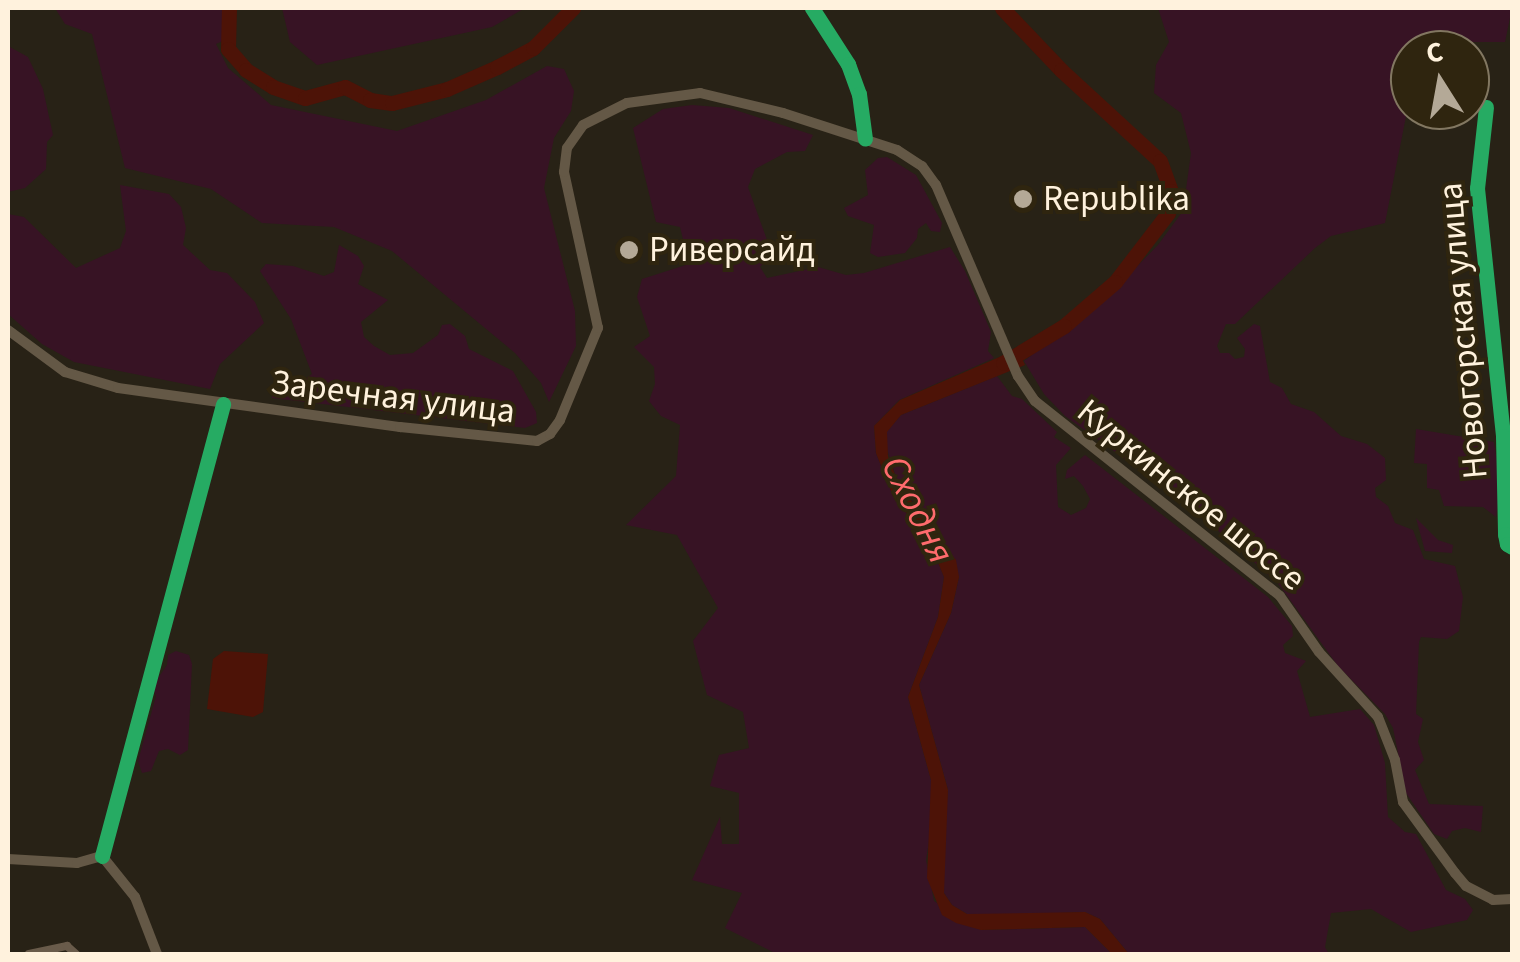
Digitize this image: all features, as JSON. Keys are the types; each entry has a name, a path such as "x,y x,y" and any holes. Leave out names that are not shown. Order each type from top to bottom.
{"main road":[{"path":"812,8 848,64 859,94 865,139"},
{"name":"Заречная улица","path":"8,330 53,365 88,381 222,404 514,440 543,439 560,420 598,328 564,172 567,148 583,125 627,103 700,92 783,112 865,139 905,154 928,173 1009,355"},
{"name":"Куркинское шоссе","path":"1009,355 1018,376 1049,414 1280,596 1319,652 1378,718 1391,748 1404,802 1456,874 1466,886 1493,900 1512,900"},
{"path":"102,856 222,404"},
{"path":"8,859 76,863 102,856"},
{"path":"102,856 134,897 157,954"}],"street":[{"name":"Новогорская улица","path":"1484,130 1478,202 1503,436 1505,534 1506,544 1512,547"},
{"path":"29,954 67,946 76,954"}],"shaded area":[{"path":"55,8 225,8 225,40 216,44 228,68 271,105 397,131 486,100 547,66 564,69 574,91 571,111 554,138 544,188 575,311 576,346 549,402 541,383 515,353 392,251 334,227 262,223 211,189 125,168 92,34 65,24"},
{"path":"282,8 525,8 492,27 317,65 290,42"},
{"path":"1158,8 1512,8 1505,42 1490,42 1490,30 1390,30 1390,130 1403,130 1385,223 1331,236 1235,324 1226,324 1217,346 1220,353 1229,353 1235,359 1244,357 1245,349 1237,338 1254,324 1260,326 1270,382 1282,388 1291,404 1314,412 1341,436 1367,444 1385,458 1386,480 1375,488 1376,497 1388,506 1395,523 1413,530 1424,559 1455,566 1463,597 1459,631 1447,639 1421,637 1419,642 1416,714 1423,719 1418,742 1424,760 1415,770 1429,804 1483,806 1481,832 1465,828 1452,831 1447,839 1434,834 1406,793 1393,728 1385,714 1338,666 1277,582 1185,502 1065,416 1044,394 1024,361 1110,294 1158,245 1183,211 1191,153 1181,113 1154,93 1156,65 1169,42"},
{"path":"8,46 28,57 43,89 53,135 47,142 46,169 25,188 8,192"},
{"path":"692,105 729,108 813,135 805,151 787,152 755,169 748,187 772,254 760,267 767,278 818,267 846,275 864,273 950,247 965,271 991,332 988,351 994,358 899,400 874,426 876,453 893,496 930,543 944,577 938,617 908,697 931,780 933,816 926,860 934,901 981,930 1085,927 1112,954 777,954 725,928 742,893 692,880 720,817 722,844 739,844 739,793 710,786 719,755 749,748 743,712 707,695 693,641 718,608 677,535 626,525 676,476 680,425 661,416 649,401 655,384 654,367 634,347 650,336 637,297 642,279 689,264 680,227 656,222 633,128 663,109"},
{"path":"887,157 916,175 942,223 940,232 931,231 926,223 918,229 917,238 905,253 878,257 870,253 874,225 848,216 844,208 868,195 865,170 878,158"},
{"path":"120,185 169,194 181,207 186,228 183,245 210,270 227,273 255,302 264,323 220,364 210,389 74,362 42,344 8,314 8,214 24,217 76,268 120,248 126,231"},
{"path":"339,245 358,256 364,266 358,284 388,300 361,322 364,337 374,346 390,355 413,353 438,335 442,325 450,324 465,336 469,349 513,371 536,412 537,423 525,428 272,398 272,392 296,386 312,374 291,319 260,271 266,264 293,266 324,276 334,272"},
{"path":"997,376 1012,396 1022,399 1057,432 1054,437 1071,448 1056,465 1058,507 1071,515 1086,508 1090,499 1083,486 1074,476 1065,479 1067,470 1085,455 1268,597 1292,626 1293,636 1283,645 1285,653 1306,661 1297,671 1310,717 1360,709 1374,725 1385,763 1388,817 1405,832 1416,834 1446,890 1465,899 1473,910 1467,920 1411,932 1371,909 1331,913 1325,947 1329,954 1129,954 1100,919 1085,912 988,916 967,914 952,905 944,893 942,851 948,790 919,685 951,613 959,577 942,539 898,483 885,443 887,431 901,415"},
{"path":"1416,429 1494,442 1501,486 1496,517 1483,507 1444,506 1439,490 1427,488 1427,464 1414,463"},
{"path":"1416,518 1438,540 1453,545 1452,553 1425,551"},
{"path":"176,651 189,655 192,664 188,750 180,755 168,749 159,751 151,771 142,773 138,761 156,696 152,687 167,665 168,655"}],"water":[{"path":"1019,352 1025,365 901,415 887,432 888,456 898,483 956,560 959,577 951,613 919,685 948,790 944,893 952,905 967,914 1085,912 1100,919 1129,954 1112,954 1085,927 981,930 956,923 942,915 927,878 931,780 908,697 938,617 944,577 930,543 893,496 876,453 874,426 900,400"},
{"path":"224,651 268,654 263,712 253,717 207,709 213,659"}],"waterway":[{"name":"Сходня","path":"229,8 228,49 246,70 273,87 305,98 345,87 370,100 392,103 447,89 497,67 533,48 573,8"},
{"name":"Сходня","path":"1002,8 1061,70 1160,161 1171,191 1168,213 1115,282 1064,326 1003,363"}],"cycle path":[{"path":"812,8 848,64 859,94 865,139"},
{"path":"1483,130 1477,188 1503,436 1505,534 1512,547"},
{"path":"102,856 223,404"}],"place":[{"name":"Republika","path":"1023,199"},
{"name":"Риверсайд","path":"629,250"}]}
